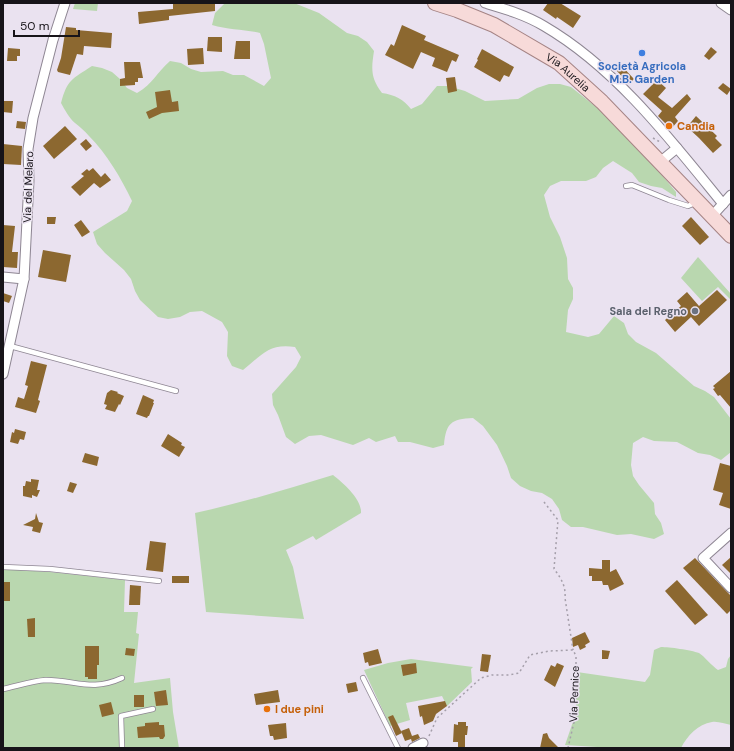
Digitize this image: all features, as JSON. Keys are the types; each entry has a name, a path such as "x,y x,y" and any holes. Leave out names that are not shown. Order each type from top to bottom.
{"main road":[{"name":"Via Aurelia","path":"435,3 460,6 559,63 602,102 731,236"}],"street":[{"name":"Via del Melaro","path":"3,374 24,279 29,181 28,149 33,118 53,40 65,3"},
{"path":"485,3 509,10 544,26 580,50 613,79 645,111 723,204"},
{"path":"721,3 731,10"},
{"path":"660,162 677,148"},
{"path":"712,216 731,195"},
{"path":"3,277 24,279"},
{"path":"731,533 703,558 731,588"},
{"path":"412,748 422,743"}],"lane":[{"path":"626,186 632,185 688,206 699,202"},
{"path":"10,346 176,391"},
{"path":"3,567 50,569 159,581"},
{"path":"3,689 47,680 99,685 110,684 122,678"},
{"path":"363,678 398,748"},
{"path":"122,748 121,716 153,709"}],"path":[{"path":"544,502 558,520 554,569 566,590 567,609 573,650"},
{"name":"Via Pernice","path":"422,743 430,735 437,718 481,678 492,675 509,675 519,673 530,655 549,651 573,650 576,656 576,708 568,748"}],"green space":[{"path":"75,3 98,3 97,11 73,9"},
{"path":"225,3 294,3 319,13 347,33 358,36 367,42 374,51 372,63 373,74 378,88 382,93 398,98 411,109 422,104 437,86 448,86 465,91 485,101 518,99 537,88 549,84 560,84 571,87 610,118 647,157 676,192 676,197 662,188 639,182 632,173 613,161 603,168 596,177 586,181 561,181 550,186 544,195 550,217 560,237 567,258 568,279 573,288 573,299 568,310 566,332 588,337 599,334 614,316 624,323 628,334 636,342 656,353 694,386 714,397 731,419 731,452 721,460 710,455 698,453 677,442 654,441 643,437 633,443 631,465 633,476 654,503 655,514 661,523 664,534 654,539 631,534 617,535 583,527 571,527 562,520 559,509 552,499 542,493 531,491 520,486 511,478 497,445 483,426 473,418 455,421 451,424 446,432 444,445 433,448 410,442 398,442 395,436 376,442 369,438 353,445 321,435 309,436 295,444 286,437 273,405 272,394 296,367 301,357 295,347 286,346 266,351 243,370 232,366 227,356 228,332 222,322 202,311 190,312 180,317 168,319 158,317 140,300 131,279 124,270 97,244 93,232 127,211 132,201 108,158 96,143 67,114 61,103 63,95 71,81 92,66 112,72 127,88 137,93 147,86 170,61 181,63 191,69 201,72 223,71 233,75 244,75 264,86 271,78 264,44 260,33 212,25 215,13"},
{"path":"698,257 731,294 731,300 718,287 702,301 681,278"},
{"path":"333,475 347,487 355,497 361,513 316,540 313,536 286,550 293,567 304,619 206,612 195,513 282,491"},
{"path":"3,569 50,572 125,580 124,612 138,612 136,633 139,634 134,683 170,678 173,712 179,748 124,748 120,746 119,748 3,748"},
{"path":"661,647 699,653 718,670 726,667 728,659 731,655 731,725 714,722 702,725 686,739 681,748 613,748 565,745 576,713 577,672 645,682 650,675 654,650"},
{"path":"411,659 473,667 471,669 472,682 447,706 442,696 406,703 410,720 390,726 364,670 388,663"}],"building":[{"path":"173,3 215,3 215,11 169,16 169,20 139,24 138,12 173,9"},
{"path":"548,3 560,3 581,16 573,28 557,17 556,19 543,10"},
{"path":"402,25 426,36 424,40 459,55 456,62 452,60 447,72 432,66 435,58 421,52 413,69 385,55 391,44 394,46"},
{"path":"66,27 76,28 76,30 112,33 111,48 84,46 83,55 77,54 70,75 58,72 57,70 61,58"},
{"path":"208,37 222,37 222,52 207,51"},
{"path":"236,41 250,41 250,59 234,59"},
{"path":"711,47 717,52 709,60 704,56"},
{"path":"8,48 20,49 20,56 17,56 17,61 7,61"},
{"path":"203,48 204,64 188,65 187,49"},
{"path":"482,49 514,67 509,77 504,75 500,82 474,67"},
{"path":"124,62 140,62 143,78 138,78 138,82 135,82 135,85 120,86 120,79 125,78"},
{"path":"620,64 634,79 629,84 615,69"},
{"path":"455,77 457,91 448,93 446,78"},
{"path":"657,80 666,88 658,97 672,108 687,94 691,99 675,117 678,121 671,129 658,116 662,111 643,94"},
{"path":"723,83 731,89 727,95 718,88"},
{"path":"170,90 172,102 178,101 179,111 162,113 149,119 146,112 157,107 155,92"},
{"path":"4,101 13,101 12,113 3,112"},
{"path":"696,116 717,136 715,138 722,145 713,153 687,127"},
{"path":"17,121 26,122 25,129 16,128"},
{"path":"65,126 77,139 54,159 43,146"},
{"path":"86,139 92,146 86,151 80,144"},
{"path":"3,144 22,146 21,165 3,164"},
{"path":"93,168 101,177 105,173 111,180 100,188 94,183 80,196 71,187 84,176 81,174 87,169 89,171"},
{"path":"47,217 56,217 55,224 47,224"},
{"path":"691,217 709,237 700,245 682,226"},
{"path":"81,220 90,232 82,237 74,225"},
{"path":"3,225 15,226 12,252 18,252 17,268 3,267"},
{"path":"43,250 71,255 66,282 38,277"},
{"name":"Sala del Regno","path":"717,290 727,300 699,326 691,317 675,332 665,320 681,306 677,301 687,292 699,306"},
{"path":"3,293 12,296 9,303 3,301"},
{"path":"31,361 47,365 38,400 40,401 36,413 15,407 18,397 24,399 28,386 25,385"},
{"path":"731,371 731,408 720,395 718,396 713,389 715,388 713,386"},
{"path":"111,390 124,396 115,412 105,409 107,405 104,404 107,393"},
{"path":"143,395 154,400 147,418 136,414"},
{"path":"15,429 26,432 24,440 20,439 18,444 10,442 12,432 14,433"},
{"path":"168,434 182,443 181,445 185,447 179,457 161,446"},
{"path":"85,453 99,457 97,466 82,462"},
{"path":"720,463 731,466 731,509 719,505 723,493 713,490"},
{"path":"31,479 39,480 37,490 40,490 37,497 32,495 32,498 23,496 23,486 25,486 26,481 31,482"},
{"path":"70,482 77,484 73,493 67,491"},
{"path":"36,513 39,522 43,523 40,533 32,531 33,527 23,525 35,519"},
{"path":"150,541 166,543 163,572 146,570"},
{"path":"731,557 731,574 722,565"},
{"path":"695,558 731,596 731,610 727,614 683,568"},
{"path":"602,560 610,560 610,572 616,569 624,584 610,591 608,585 603,585 602,581 592,581 592,576 589,576 589,568 602,569"},
{"path":"172,576 189,576 189,583 172,583"},
{"path":"677,580 708,615 695,625 665,591"},
{"path":"3,582 10,582 10,601 3,601"},
{"path":"130,585 141,586 140,605 129,605"},
{"path":"35,618 35,637 28,637 27,619"},
{"path":"585,632 590,642 585,645 586,647 580,650 578,645 573,647 572,638"},
{"path":"85,646 99,646 97,679 88,679 88,677 85,677"},
{"path":"126,648 135,649 134,656 125,655"},
{"path":"378,649 382,663 369,666 368,662 365,663 363,653"},
{"path":"602,650 610,651 608,659 602,659"},
{"path":"482,654 491,655 488,672 480,671"},
{"path":"416,663 417,673 403,676 401,665"},
{"path":"557,663 564,666 555,687 544,680 551,665 555,667"},
{"path":"356,682 358,691 348,693 346,684"},
{"path":"166,690 168,705 156,706 154,692"},
{"path":"278,690 280,702 256,705 254,694"},
{"path":"134,695 144,695 144,707 134,707"},
{"path":"445,701 447,706 436,714 433,721 424,725 422,716 420,717 418,706"},
{"path":"111,702 114,714 102,717 99,705"},
{"path":"393,715 402,733 396,736 388,717"},
{"path":"159,722 159,725 164,725 165,736 163,739 160,739 159,737 138,738 137,727 145,726 145,723"},
{"path":"458,722 466,722 466,726 468,726 467,735 465,735 465,748 458,748 458,742 453,742 454,724 458,725"},
{"path":"286,723 287,738 274,740 273,736 270,736 268,725"},
{"path":"409,728 412,736 418,734 420,738 412,742 411,739 405,741 401,731"},
{"path":"547,733 549,738 559,748 540,748 543,734"}],"place":[{"name":"Società Agricola M.B. Garden","path":"642,53"},
{"name":"Candia","path":"669,126"},
{"name":"Sala del Regno","path":"695,311"},
{"name":"I due pini","path":"267,709"}]}
